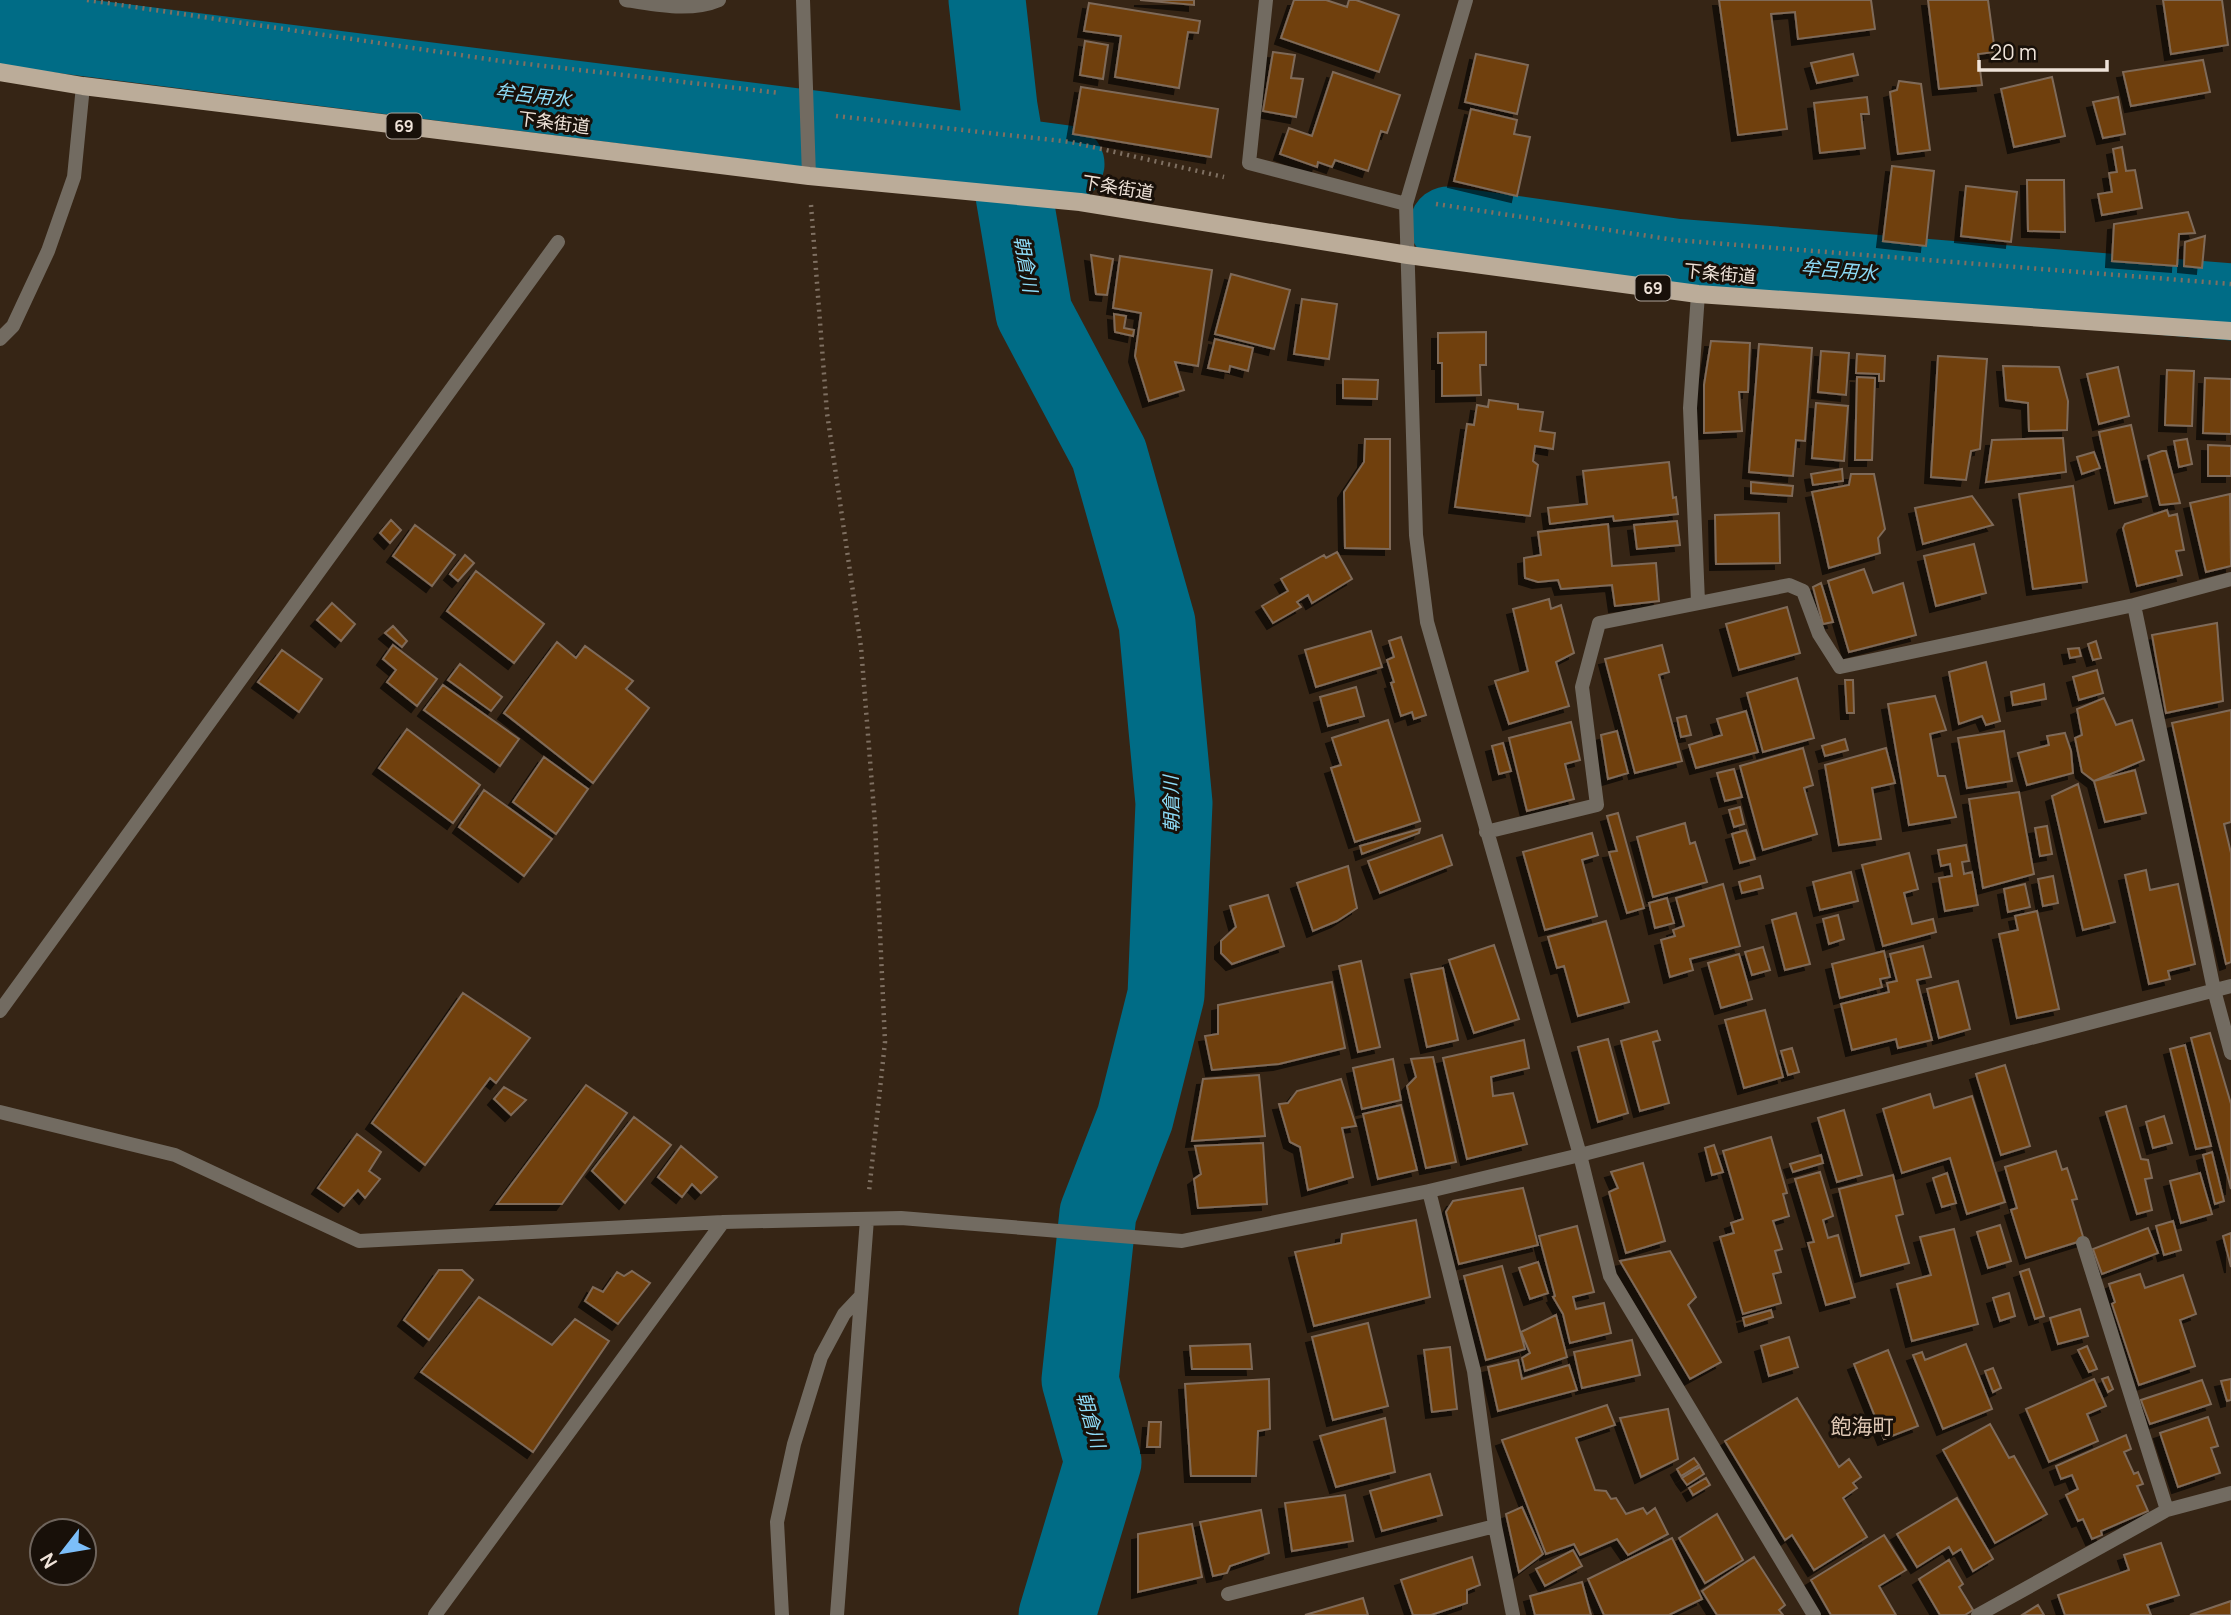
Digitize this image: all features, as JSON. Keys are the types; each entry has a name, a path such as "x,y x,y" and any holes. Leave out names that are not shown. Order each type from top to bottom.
{"main road":[{"name":"下条街道","path":"0,72 83,86 809,174 1080,202 1408,255 1698,294 2231,331"}],"street":[{"path":"626,0 650,4 704,6 719,0"},
{"path":"803,0 809,174"},
{"path":"1266,0 1249,163 1406,204"},
{"path":"1466,0 1406,204 1416,535 1427,622 1580,1155 1609,1276 1814,1615"},
{"path":"0,339 13,326 48,251 74,177 83,86"},
{"path":"0,1011 558,242"},
{"path":"1698,294 1690,408 1698,602"},
{"path":"1486,832 1597,805 1582,687 1599,623 1789,585 1804,591 1819,634 1840,667 2134,605 2231,579"},
{"path":"2134,605 2214,990 2231,1052"},
{"path":"0,1112 175,1155 359,1241 723,1222 901,1218 1182,1241 1429,1191 1580,1155 2231,986"},
{"path":"1429,1191 1474,1371 1495,1526 1513,1615"},
{"path":"837,1615 867,1219"},
{"path":"435,1615 723,1222"},
{"path":"2083,1243 2168,1510"},
{"path":"782,1615 777,1522 794,1444 821,1357 844,1314 860,1297"},
{"path":"1978,1615 2168,1510 2231,1493"},
{"path":"1228,1594 1495,1526"}],"path":[{"path":"87,0 475,57 807,97"},
{"path":"845,117 1071,142 1232,179"},
{"path":"809,174 827,413 861,647 875,824 885,1042 867,1219"},
{"path":"1406,204 1438,204 1675,240 2231,284"}],"building":[{"path":"1140,0 1194,0 1194,5"},
{"path":"1294,0 1326,0 1347,7 1349,0 1356,0 1399,15 1379,72 1281,38"},
{"path":"1719,0 1871,0 1875,29 1798,39 1795,12 1771,14 1787,129 1738,135"},
{"path":"1928,0 1988,0 1995,52 1978,54 1982,85 1939,89"},
{"path":"2163,0 2222,0 2228,45 2171,54"},
{"path":"1089,3 1200,21 1198,33 1188,32 1179,88 1115,77 1121,36 1084,31"},
{"path":"1085,41 1108,45 1103,79 1080,75"},
{"path":"1273,52 1295,55 1291,78 1303,79 1296,117 1263,111"},
{"path":"1476,54 1528,65 1517,114 1465,102"},
{"path":"1853,54 1858,75 1817,83 1811,63"},
{"path":"2203,60 2210,92 2131,106 2123,72"},
{"path":"1333,72 1400,95 1387,133 1381,131 1368,171 1335,160 1332,167 1318,162 1317,167 1280,154 1289,128 1312,136"},
{"path":"2052,77 2065,136 2014,147 2001,89"},
{"path":"1899,81 1921,84 1930,150 1898,154 1890,92 1897,90"},
{"path":"1081,87 1218,109 1211,157 1073,134"},
{"path":"1867,97 1869,114 1861,114 1865,148 1820,153 1814,103"},
{"path":"2118,97 2125,134 2103,138 2093,102"},
{"path":"1471,109 1517,120 1514,134 1530,137 1517,196 1454,181"},
{"path":"2122,147 2126,171 2135,170 2142,208 2102,215 2098,194 2112,192 2109,173 2117,172 2113,149"},
{"path":"1892,166 1934,171 1926,246 1883,241"},
{"path":"2027,180 2064,180 2065,232 2028,231"},
{"path":"1966,186 2017,192 2011,242 1961,236"},
{"path":"2188,212 2195,233 2179,234 2177,266 2112,261 2114,224"},
{"path":"2205,236 2202,268 2184,266 2185,242"},
{"path":"1091,255 1113,259 1107,295 1096,294"},
{"path":"1120,256 1212,270 1198,366 1175,362 1184,390 1149,401 1135,356 1141,313 1113,308"},
{"path":"1231,274 1290,290 1274,349 1215,334"},
{"path":"1302,299 1337,304 1329,359 1294,354"},
{"path":"1114,314 1126,316 1124,328 1134,330 1133,336 1115,332"},
{"path":"1486,332 1486,365 1480,365 1481,395 1442,396 1438,333"},
{"path":"1215,339 1253,348 1248,371 1230,366 1229,372 1208,368"},
{"path":"1711,341 1750,343 1748,392 1739,392 1742,431 1704,433 1704,385"},
{"path":"1759,344 1812,348 1805,441 1796,440 1793,476 1749,472"},
{"path":"1821,351 1849,353 1846,395 1818,392"},
{"path":"1857,354 1885,356 1884,381 1879,381 1879,374 1856,373"},
{"path":"1938,356 1987,359 1980,449 1971,451 1966,480 1931,477"},
{"path":"2003,366 2059,367 2068,401 2067,430 2029,431 2028,403 2006,400"},
{"path":"2118,367 2129,416 2099,424 2087,374"},
{"path":"2167,370 2194,371 2192,426 2165,425"},
{"path":"1857,377 1875,378 1872,460 1855,460"},
{"path":"2205,378 2231,379 2231,434 2203,433"},
{"path":"1343,379 1378,380 1377,399 1343,398"},
{"path":"1489,400 1518,404 1518,409 1543,412 1540,431 1555,433 1553,449 1535,446 1533,461 1538,465 1530,516 1455,507 1467,424 1474,425 1477,405 1488,407"},
{"path":"1816,403 1848,406 1844,461 1812,458"},
{"path":"2131,425 2147,496 2115,503 2099,432"},
{"path":"2063,438 2066,472 1986,482 1992,440"},
{"path":"1365,439 1390,439 1390,549 1345,548 1344,492 1364,462"},
{"path":"2187,439 2192,464 2179,467 2174,441"},
{"path":"2208,445 2231,446 2231,476 2208,476"},
{"path":"2166,451 2180,503 2160,505 2148,456"},
{"path":"2094,452 2100,468 2082,474 2077,457"},
{"path":"1669,462 1673,498 1676,497 1678,514 1614,521 1613,516 1550,524 1548,508 1587,504 1583,471"},
{"path":"1842,469 1843,481 1813,485 1811,474"},
{"path":"1851,474 1874,474 1885,529 1878,538 1880,553 1829,568 1812,492 1849,485"},
{"path":"1751,482 1793,486 1792,496 1751,493"},
{"path":"2073,486 2087,582 2033,589 2019,494"},
{"path":"2230,494 2231,566 2206,572 2190,503"},
{"path":"1972,496 1993,525 1923,544 1915,508"},
{"path":"2167,510 2169,516 2177,514 2184,550 2176,551 2182,575 2137,586 2123,528 2125,524"},
{"path":"1779,513 1780,563 1716,564 1715,515"},
{"path":"391,520 401,530 390,543 380,533"},
{"path":"1677,521 1680,545 1637,549 1634,525"},
{"path":"1608,524 1612,566 1656,563 1659,601 1615,606 1612,585 1561,589 1558,580 1538,582 1525,578 1524,558 1541,555 1538,532"},
{"path":"415,525 455,555 432,586 393,556"},
{"path":"1974,544 1986,593 1936,606 1924,556"},
{"path":"1337,552 1352,579 1312,603 1308,595 1297,602 1301,607 1273,623 1262,606 1288,591 1281,579 1324,555 1326,558"},
{"path":"465,555 474,563 458,581 450,574"},
{"path":"1864,569 1873,593 1903,583 1916,635 1849,652 1828,581"},
{"path":"476,571 544,624 514,663 447,611"},
{"path":"1821,583 1833,622 1823,624 1813,587"},
{"path":"1549,599 1551,609 1561,605 1574,653 1556,662 1569,706 1509,724 1495,681 1528,671 1513,609"},
{"path":"332,603 355,624 341,641 317,620"},
{"path":"1787,607 1800,653 1739,670 1726,624"},
{"path":"2217,623 2223,701 2166,713 2152,635"},
{"path":"393,626 407,641 402,647 385,633"},
{"path":"1371,631 1382,667 1316,687 1305,650"},
{"path":"1401,637 1426,715 1414,719 1412,712 1401,716 1387,660 1394,657 1389,641"},
{"path":"2096,641 2101,658 2093,660 2088,644"},
{"path":"557,642 576,658 585,646 633,681 626,689 649,708 593,783 504,713"},
{"path":"393,645 437,679 417,706 387,682 396,670 383,659"},
{"path":"1662,645 1669,672 1659,675 1682,761 1635,773 1605,659"},
{"path":"2079,648 2081,656 2070,658 2068,649"},
{"path":"282,650 322,679 299,712 258,682"},
{"path":"1986,662 2000,721 1986,725 1982,716 1959,724 1949,672"},
{"path":"460,664 502,697 491,711 448,680"},
{"path":"2097,670 2103,693 2079,700 2073,677"},
{"path":"1797,678 1814,738 1763,752 1747,693"},
{"path":"1845,680 1853,680 1854,713 1847,713"},
{"path":"2044,684 2046,699 2013,705 2011,692"},
{"path":"443,685 519,739 500,766 424,710"},
{"path":"1356,687 1364,716 1328,726 1320,697"},
{"path":"1935,696 1946,730 1930,734 1938,776 1945,776 1956,817 1909,825 1888,704"},
{"path":"2104,698 2116,725 2132,720 2144,760 2094,781 2082,772 2075,738 2082,735 2077,709"},
{"path":"2231,710 2231,822 2224,824 2231,853 2231,962 2226,964 2172,723"},
{"path":"1746,711 1758,752 1696,768 1689,745 1722,735 1717,719"},
{"path":"1686,716 1691,735 1681,737 1677,718"},
{"path":"1388,720 1420,821 1355,842 1331,768 1341,765 1332,738"},
{"path":"1571,722 1580,760 1565,764 1574,799 1527,811 1509,738"},
{"path":"407,729 480,785 453,823 379,768"},
{"path":"1617,731 1628,773 1608,779 1601,735"},
{"path":"2004,731 2012,781 1967,788 1958,738"},
{"path":"2065,733 2071,751 2073,773 2027,785 2018,753 2049,745 2047,736"},
{"path":"1845,739 1848,750 1825,756 1822,746"},
{"path":"1503,743 1511,771 1499,774 1492,746"},
{"path":"1803,748 1813,785 1804,788 1817,834 1763,850 1740,766"},
{"path":"1886,748 1895,783 1872,788 1881,839 1839,845 1825,765"},
{"path":"544,757 588,789 556,834 513,802"},
{"path":"1734,769 1742,797 1725,801 1717,773"},
{"path":"2135,770 2146,813 2105,822 2094,781"},
{"path":"2078,784 2115,922 2083,930 2052,796"},
{"path":"484,790 552,839 524,876 459,827"},
{"path":"2019,792 2034,874 1983,888 1969,799"},
{"path":"1740,807 1744,824 1734,827 1729,810"},
{"path":"1618,813 1644,908 1627,913 1609,852 1617,851 1607,816"},
{"path":"1685,823 1690,844 1695,842 1707,882 1653,897 1637,837"},
{"path":"2047,826 2052,854 2040,856 2035,828"},
{"path":"1420,829 1419,833 1362,854 1360,846"},
{"path":"1746,830 1755,859 1740,863 1732,834"},
{"path":"1592,833 1598,855 1582,860 1597,916 1545,930 1523,852"},
{"path":"1442,835 1452,865 1380,893 1368,861"},
{"path":"1966,845 1969,861 1962,862 1964,874 1972,872 1978,905 1945,911 1939,878 1952,876 1950,864 1941,866 1938,850"},
{"path":"1909,853 1918,889 1904,893 1912,924 1933,919 1936,932 1883,946 1862,865"},
{"path":"1348,866 1357,908 1337,921 1313,931 1297,883"},
{"path":"2146,870 2150,890 2178,884 2195,964 2168,971 2170,979 2149,984 2125,875"},
{"path":"1851,872 1858,901 1820,910 1813,882"},
{"path":"1760,876 1763,888 1742,893 1739,882"},
{"path":"2053,876 2058,903 2043,906 2038,879"},
{"path":"1723,884 1740,946 1690,959 1693,970 1670,977 1661,940 1675,936 1673,930 1684,926 1676,898"},
{"path":"2025,884 2030,907 2008,912 2004,889"},
{"path":"1268,895 1284,946 1232,964 1221,953 1221,941 1236,927 1230,906"},
{"path":"1667,898 1674,923 1655,928 1649,903"},
{"path":"2037,911 2059,1009 2017,1018 1999,934 2018,930 2015,916"},
{"path":"1796,913 1810,964 1785,970 1772,920"},
{"path":"1838,915 1844,939 1829,944 1823,919"},
{"path":"1606,921 1629,1002 1578,1016 1564,966 1557,968 1548,937"},
{"path":"1494,945 1519,1019 1474,1033 1449,960"},
{"path":"1923,946 1931,977 1917,980 1932,1040 1898,1048 1896,1039 1852,1050 1841,1004 1889,992 1887,983 1897,981 1890,954"},
{"path":"1763,947 1770,970 1752,975 1745,952"},
{"path":"1884,951 1890,977 1880,979 1882,987 1840,998 1832,964"},
{"path":"1739,954 1752,999 1721,1008 1708,963"},
{"path":"1361,961 1380,1047 1358,1052 1339,966"},
{"path":"1443,968 1458,1040 1427,1047 1411,974"},
{"path":"1958,981 1970,1029 1939,1038 1927,989"},
{"path":"1332,982 1345,1048 1279,1064 1212,1070 1205,1036 1218,1034 1218,1005"},
{"path":"463,993 530,1038 496,1083 490,1078 425,1165 372,1123"},
{"path":"1765,1010 1783,1077 1744,1088 1725,1020"},
{"path":"1657,1031 1660,1040 1653,1042 1669,1103 1640,1111 1621,1041"},
{"path":"2210,1033 2231,1104 2231,1189 2191,1038"},
{"path":"1608,1039 1628,1113 1598,1122 1578,1047"},
{"path":"1524,1040 1529,1068 1491,1077 1493,1096 1513,1093 1527,1144 1467,1159 1443,1058"},
{"path":"2185,1045 2211,1146 2196,1149 2170,1049"},
{"path":"1792,1048 1799,1072 1788,1075 1781,1051"},
{"path":"1433,1057 1456,1162 1426,1168 1407,1086 1416,1077 1411,1059"},
{"path":"1393,1059 1401,1100 1362,1109 1353,1068"},
{"path":"2005,1065 2030,1146 2001,1155 1976,1074"},
{"path":"1259,1075 1265,1136 1192,1141 1203,1079"},
{"path":"1341,1079 1356,1126 1342,1128 1353,1177 1308,1190 1300,1147 1290,1142 1279,1104 1288,1103 1297,1091"},
{"path":"586,1085 627,1113 562,1204 497,1204"},
{"path":"504,1087 526,1100 511,1115 494,1099"},
{"path":"1930,1094 1934,1108 1972,1096 2005,1202 1967,1214 1950,1158 1902,1173 1883,1109"},
{"path":"1401,1105 1417,1170 1378,1179 1363,1114"},
{"path":"2126,1106 2141,1159 2148,1160 2152,1178 2145,1179 2152,1210 2137,1214 2106,1112"},
{"path":"1844,1110 1862,1175 1837,1182 1818,1118"},
{"path":"2164,1116 2172,1143 2153,1148 2146,1122"},
{"path":"634,1117 671,1145 625,1203 592,1171"},
{"path":"357,1134 381,1152 369,1171 380,1179 365,1198 358,1190 344,1206 318,1188"},
{"path":"1771,1137 1787,1193 1783,1194 1789,1216 1773,1221 1782,1249 1775,1251 1781,1272 1773,1274 1781,1303 1743,1314 1720,1237 1734,1233 1731,1223 1743,1219 1723,1151"},
{"path":"1263,1143 1267,1204 1198,1208 1194,1179 1201,1174 1195,1146"},
{"path":"1714,1145 1723,1172 1712,1175 1705,1148"},
{"path":"681,1146 717,1177 701,1193 692,1184 682,1197 658,1177"},
{"path":"2056,1151 2062,1170 2067,1168 2077,1199 2072,1200 2084,1240 2026,1258 2011,1210 2017,1208 2005,1167"},
{"path":"2212,1152 2224,1201 2215,1204 2203,1155"},
{"path":"1821,1155 1823,1163 1793,1172 1790,1164"},
{"path":"1643,1163 1665,1241 1626,1253 1609,1192 1618,1188 1611,1172"},
{"path":"1820,1172 1833,1216 1823,1220 1828,1238 1838,1235 1855,1297 1826,1305 1808,1243 1814,1242 1795,1179"},
{"path":"1947,1173 1956,1203 1942,1207 1933,1178"},
{"path":"2200,1173 2212,1214 2181,1223 2170,1181"},
{"path":"1893,1175 1903,1214 1896,1216 1909,1263 1861,1276 1839,1189"},
{"path":"1523,1188 1538,1245 1459,1264 1446,1212 1453,1201"},
{"path":"1416,1220 1430,1297 1314,1326 1295,1252 1341,1243 1342,1234"},
{"path":"2173,1221 2181,1250 2164,1255 2156,1226"},
{"path":"2000,1225 2011,1261 1988,1268 1977,1232"},
{"path":"1577,1226 1594,1292 1573,1297 1576,1309 1604,1303 1611,1333 1570,1343 1563,1314 1553,1297 1555,1296 1539,1236"},
{"path":"2148,1228 2158,1253 2102,1274 2093,1249"},
{"path":"1954,1229 1978,1324 1912,1341 1897,1284 1931,1275 1920,1237"},
{"path":"2231,1233 2231,1267 2223,1236"},
{"path":"1670,1251 1696,1297 1688,1305 1721,1362 1690,1379 1620,1261"},
{"path":"1538,1262 1548,1293 1530,1299 1519,1268"},
{"path":"1502,1266 1525,1349 1486,1360 1464,1276"},
{"path":"2029,1269 2044,1316 2035,1319 2020,1272"},
{"path":"439,1270 462,1270 473,1280 429,1340 404,1320"},
{"path":"632,1271 650,1283 618,1324 585,1301 593,1287 603,1292 617,1272 624,1276"},
{"path":"2140,1274 2145,1288 2183,1275 2196,1314 2180,1320 2195,1366 2139,1385 2112,1304 2115,1302 2109,1284"},
{"path":"2009,1293 2015,1316 2000,1321 1993,1298"},
{"path":"479,1297 552,1345 575,1319 609,1341 533,1452 421,1372"},
{"path":"2080,1309 2088,1336 2058,1344 2050,1318"},
{"path":"1771,1310 1773,1317 1745,1326 1743,1318"},
{"path":"1556,1315 1567,1357 1525,1371 1522,1358 1530,1353 1521,1332"},
{"path":"1368,1323 1388,1406 1333,1420 1312,1337"},
{"path":"1789,1337 1798,1367 1769,1376 1761,1346"},
{"path":"1632,1340 1640,1375 1582,1388 1574,1352"},
{"path":"1250,1344 1252,1369 1192,1369 1190,1346"},
{"path":"1966,1344 1992,1409 1943,1429 1913,1355 1922,1352 1925,1360"},
{"path":"2087,1346 2097,1369 2089,1372 2078,1350"},
{"path":"1450,1347 1457,1409 1432,1412 1424,1350"},
{"path":"1888,1350 1918,1426 1884,1439 1854,1364"},
{"path":"1518,1360 1522,1379 1569,1365 1577,1390 1498,1411 1488,1367"},
{"path":"1993,1368 2001,1388 1993,1392 1985,1371"},
{"path":"2108,1377 2113,1389 2108,1392 2102,1379"},
{"path":"1269,1379 1270,1429 1258,1431 1256,1476 1191,1476 1185,1384"},
{"path":"2094,1379 2106,1406 2087,1414 2098,1441 2049,1462 2026,1409"},
{"path":"2231,1379 2231,1400 2227,1401 2221,1381"},
{"path":"2202,1380 2211,1404 2150,1424 2141,1400"},
{"path":"1797,1398 1839,1467 1849,1459 1861,1477 1853,1483 1857,1488 1843,1498 1867,1537 1814,1570 1792,1535 1785,1540 1725,1441"},
{"path":"1607,1405 1615,1425 1576,1438 1595,1490 1606,1491 1611,1499 1616,1498 1626,1514 1643,1508 1647,1514 1655,1508 1668,1534 1628,1555 1617,1539 1580,1555 1574,1544 1546,1554 1502,1440"},
{"path":"1668,1409 1678,1459 1641,1477 1620,1418"},
{"path":"2208,1417 2218,1446 2211,1448 2220,1473 2178,1487 2160,1433"},
{"path":"1385,1418 1395,1472 1336,1487 1320,1436"},
{"path":"1149,1422 1161,1422 1160,1447 1147,1447"},
{"path":"1990,1424 2009,1458 2014,1456 2047,1514 1995,1543 1943,1450"},
{"path":"2126,1435 2131,1449 2124,1452 2134,1474 2138,1472 2143,1484 2137,1486 2148,1511 2101,1531 2102,1535 2092,1539 2083,1519 2078,1521 2066,1495 2078,1489 2072,1475 2061,1479 2056,1466"},
{"path":"1694,1458 1699,1465 1681,1476 1677,1469"},
{"path":"1700,1467 1704,1474 1687,1485 1682,1478"},
{"path":"1430,1474 1442,1515 1382,1531 1370,1491"},
{"path":"1706,1478 1710,1485 1693,1495 1689,1488"},
{"path":"1345,1495 1353,1541 1292,1551 1285,1503"},
{"path":"1957,1498 1993,1559 1973,1571 1961,1549 1953,1554 1949,1547 1917,1567 1897,1534"},
{"path":"1522,1507 1543,1554 1519,1572 1506,1514"},
{"path":"1261,1510 1269,1553 1230,1566 1227,1573 1213,1576 1200,1522"},
{"path":"1717,1514 1743,1560 1705,1583 1679,1538"},
{"path":"1192,1524 1202,1577 1138,1592 1138,1534"},
{"path":"1884,1535 1906,1570 1879,1586 1896,1615 1831,1615 1811,1580"},
{"path":"1672,1538 1702,1599 1669,1615 1604,1615 1588,1579"},
{"path":"2161,1543 2179,1595 2147,1605 2151,1615 2065,1615 2058,1595 2129,1570 2124,1555"},
{"path":"1573,1550 1582,1566 1545,1586 1536,1569"},
{"path":"1472,1557 1480,1585 1467,1590 1467,1603 1431,1615 1413,1615 1401,1580"},
{"path":"1754,1557 1785,1605 1779,1610 1783,1615 1717,1615 1702,1591"},
{"path":"1949,1560 1963,1584 1959,1587 1973,1610 1965,1615 1940,1615 1919,1579"},
{"path":"1582,1582 1591,1615 1535,1615 1530,1596"},
{"path":"1363,1598 1368,1615 1305,1615"},
{"path":"2231,1601 2231,1615 2190,1615"},
{"path":"2038,1605 2044,1615 2022,1615"}],"waterway":[{"name":"朝倉川","path":"987,0 999,107 1034,313 1109,454 1157,623 1174,803 1166,995 1135,1118 1098,1213 1080,1380 1103,1462 1057,1615"},
{"name":"牟呂用水","path":"0,27 821,130 1066,164"},
{"name":"牟呂用水","path":"1448,225 1675,257 2231,302"}],"district":[{"name":"飽海町","path":"1862,1427"}]}
